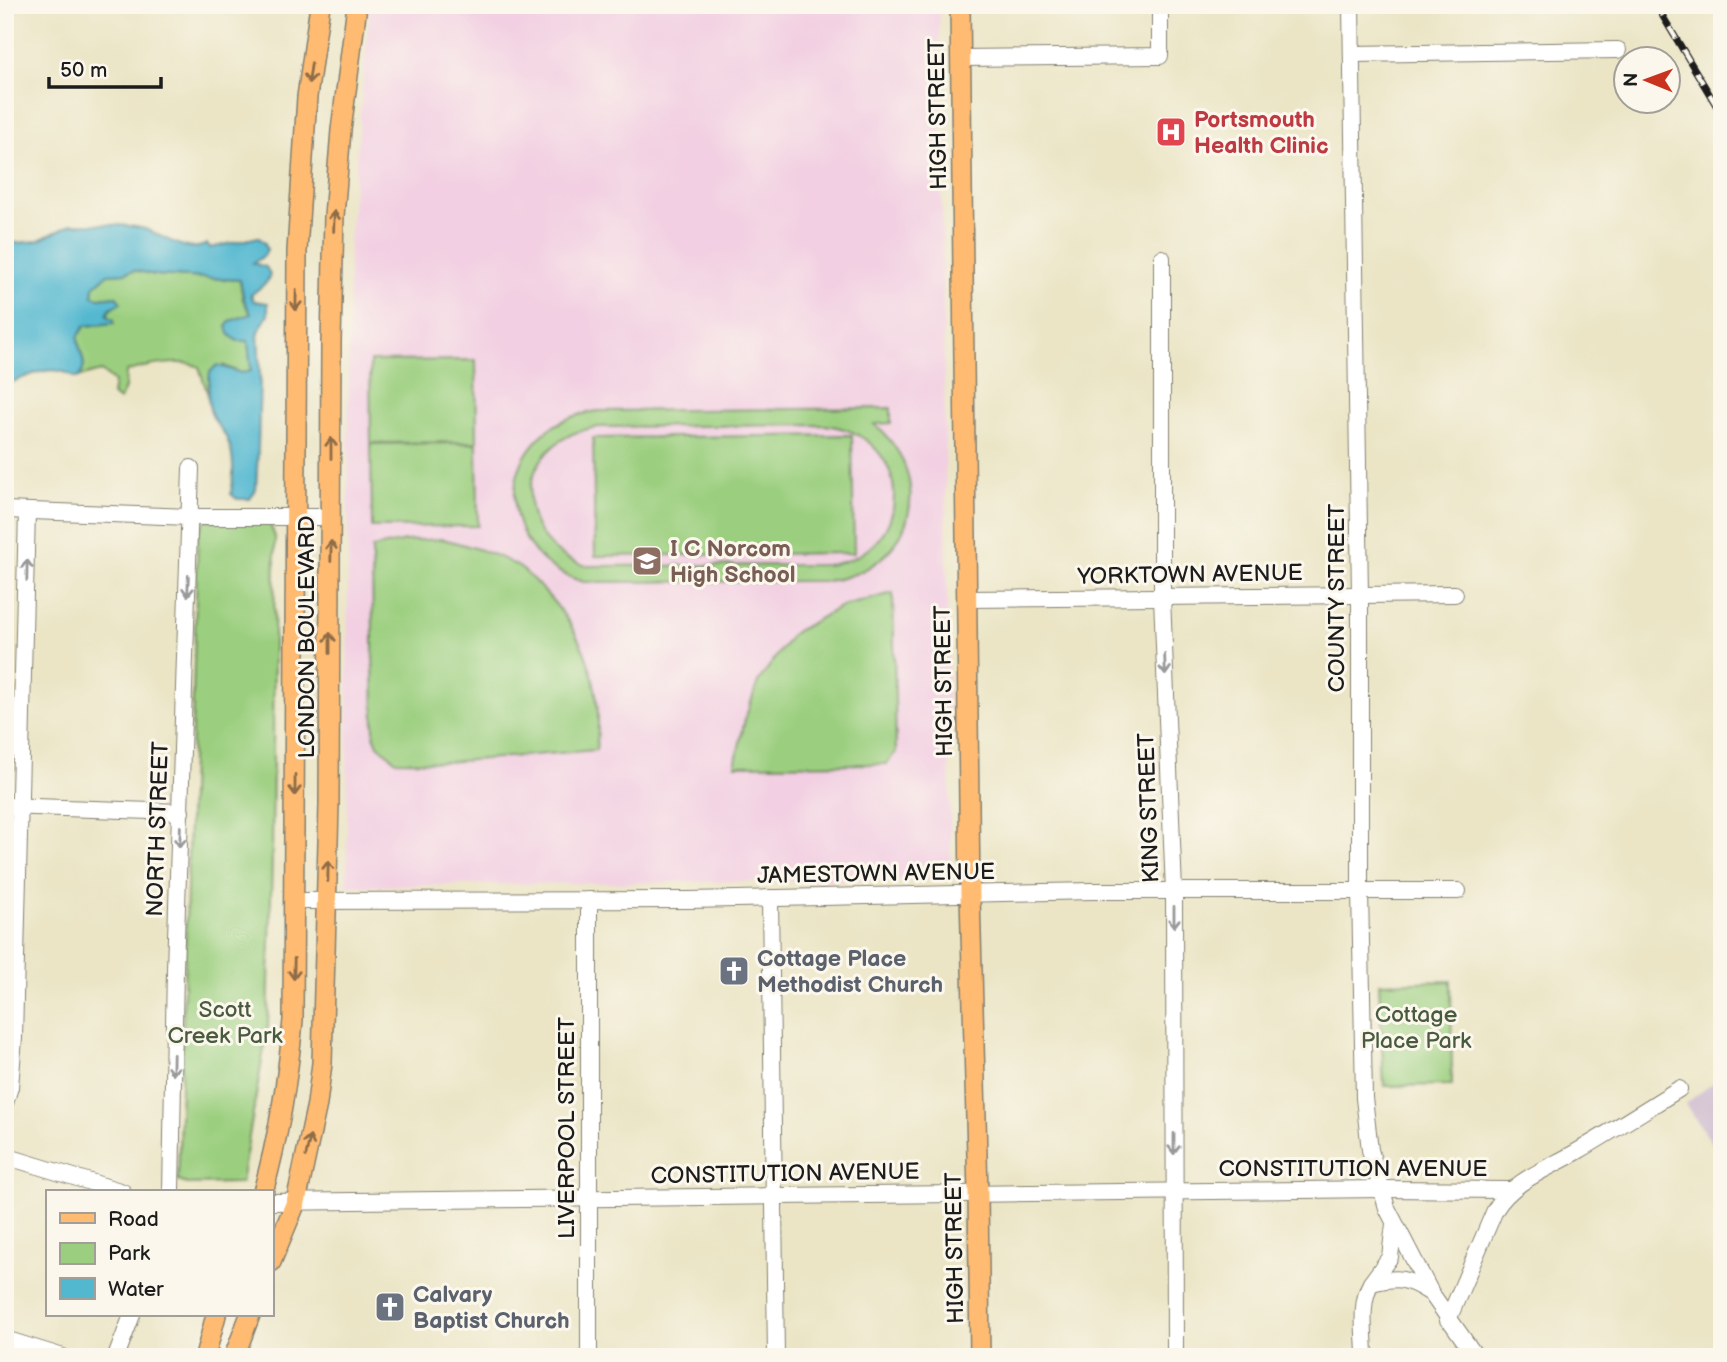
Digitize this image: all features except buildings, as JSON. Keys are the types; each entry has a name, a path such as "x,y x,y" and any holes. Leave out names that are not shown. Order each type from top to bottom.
{"main road":[{"name":"LONDON BOULEVARD","path":"264,1190 273,1157 289,1066 293,1020 297,251 307,97 320,5"},
{"name":"LONDON BOULEVARD","path":"273,1257 296,1202 317,1104 322,1063 327,901 334,216 341,130 357,5"},
{"name":"HIGH STREET","path":"960,5 970,895 980,1357"},
{"path":"205,1357 216,1316"},
{"path":"234,1357 250,1316"}],"street":[{"path":"961,58 1160,56 1160,5"},
{"name":"COUNTY STREET","path":"1351,5 1364,1098 1370,1150 1394,1222 1431,1293 1476,1357"},
{"path":"1352,54 1612,50"},
{"name":"KING STREET","path":"1162,258 1162,597 1174,891 1175,1357"},
{"name":"NORTH STREET","path":"171,1190 191,468"},
{"path":"5,510 190,517 331,517"},
{"path":"5,1103 10,1087 14,1038 13,807 27,511"},
{"name":"YORKTOWN AVENUE","path":"967,599 1455,594"},
{"path":"13,807 181,812"},
{"name":"JAMESTOWN AVENUE","path":"294,901 770,898 1174,891 1458,891"},
{"path":"770,898 776,1357"},
{"name":"LIVERPOOL STREET","path":"589,900 589,1357"},
{"path":"1448,1320 1496,1208 1510,1191 1679,1089"},
{"path":"5,1156 116,1190"},
{"name":"CONSTITUTION AVENUE","path":"273,1202 1381,1189 1510,1191"},
{"path":"1365,1357 1367,1289 1390,1257 1394,1222"},
{"path":"1371,1283 1393,1278 1409,1280 1431,1293"},
{"path":"116,1357 132,1316"},
{"path":"5,1339 63,1357"}],"shaded area":[{"name":"I C Norcom High School","path":"370,5 939,5 951,879 347,886 349,243"},
{"path":"1722,1076 1722,1157 1685,1104"}],"green space":[{"path":"134,270 155,275 240,280 243,300 251,314 230,321 248,341 251,372 241,373 223,365 210,372 208,395 199,367 192,364 173,363 142,367 126,372 125,388 120,400 112,395 114,382 101,371 79,377 84,362 78,337 85,326 114,323 107,316 116,296 93,296 94,286 108,274"},
{"path":"476,360 477,442 371,443 370,361"},
{"path":"891,408 891,423 874,424 894,446 906,471 910,496 907,520 896,542 879,560 855,574 826,581 584,582 552,567 530,545 517,518 515,490 522,462 539,438 564,420 599,411","holes":["824,425 854,433 876,449 889,471 894,495 890,519 877,540 856,556 826,565 587,566 560,554 542,536 532,515 530,492 536,469 550,450 571,435 599,427"]},
{"path":"852,435 854,553 595,556 593,438"},
{"path":"477,443 478,526 372,527 371,444"},
{"name":"Scott Creek Park","path":"205,520 270,524 275,537 268,1026 241,1183 187,1184 178,1181 198,533"},
{"path":"443,539 491,554 519,567 557,606 580,643 594,684 598,727 596,750 447,762 396,761 378,745 374,735 372,548 405,541"},
{"path":"893,593 896,752 886,764 735,765 745,719 758,682 793,633 840,607"},
{"name":"Cottage Place Park","path":"1451,981 1452,1085 1384,1086 1379,983"}],"water":[{"path":"72,224 137,227 192,247 207,244 210,248 258,237 265,243 267,250 264,256 253,263 266,267 270,274 267,282 251,295 254,301 268,303 268,315 258,332 258,449 256,490 250,499 237,499 231,494 233,459 227,439 212,415 208,397 210,372 217,365 241,373 251,371 248,341 237,341 229,334 227,326 230,321 251,314 244,300 240,280 155,275 134,270 108,274 94,286 93,296 116,296 121,303 109,309 107,316 114,319 114,323 85,326 78,337 84,362 79,377 50,370 5,385 5,244 37,241"}],"railway":[{"path":"1656,5 1722,115"}],"place":[{"name":"Portsmouth Health Clinic","path":"1171,132"},
{"name":"I C Norcom High School","path":"647,561"},
{"name":"Cottage Place Methodist Church","path":"734,971"},
{"name":"Calvary Baptist Church","path":"390,1307"}]}
